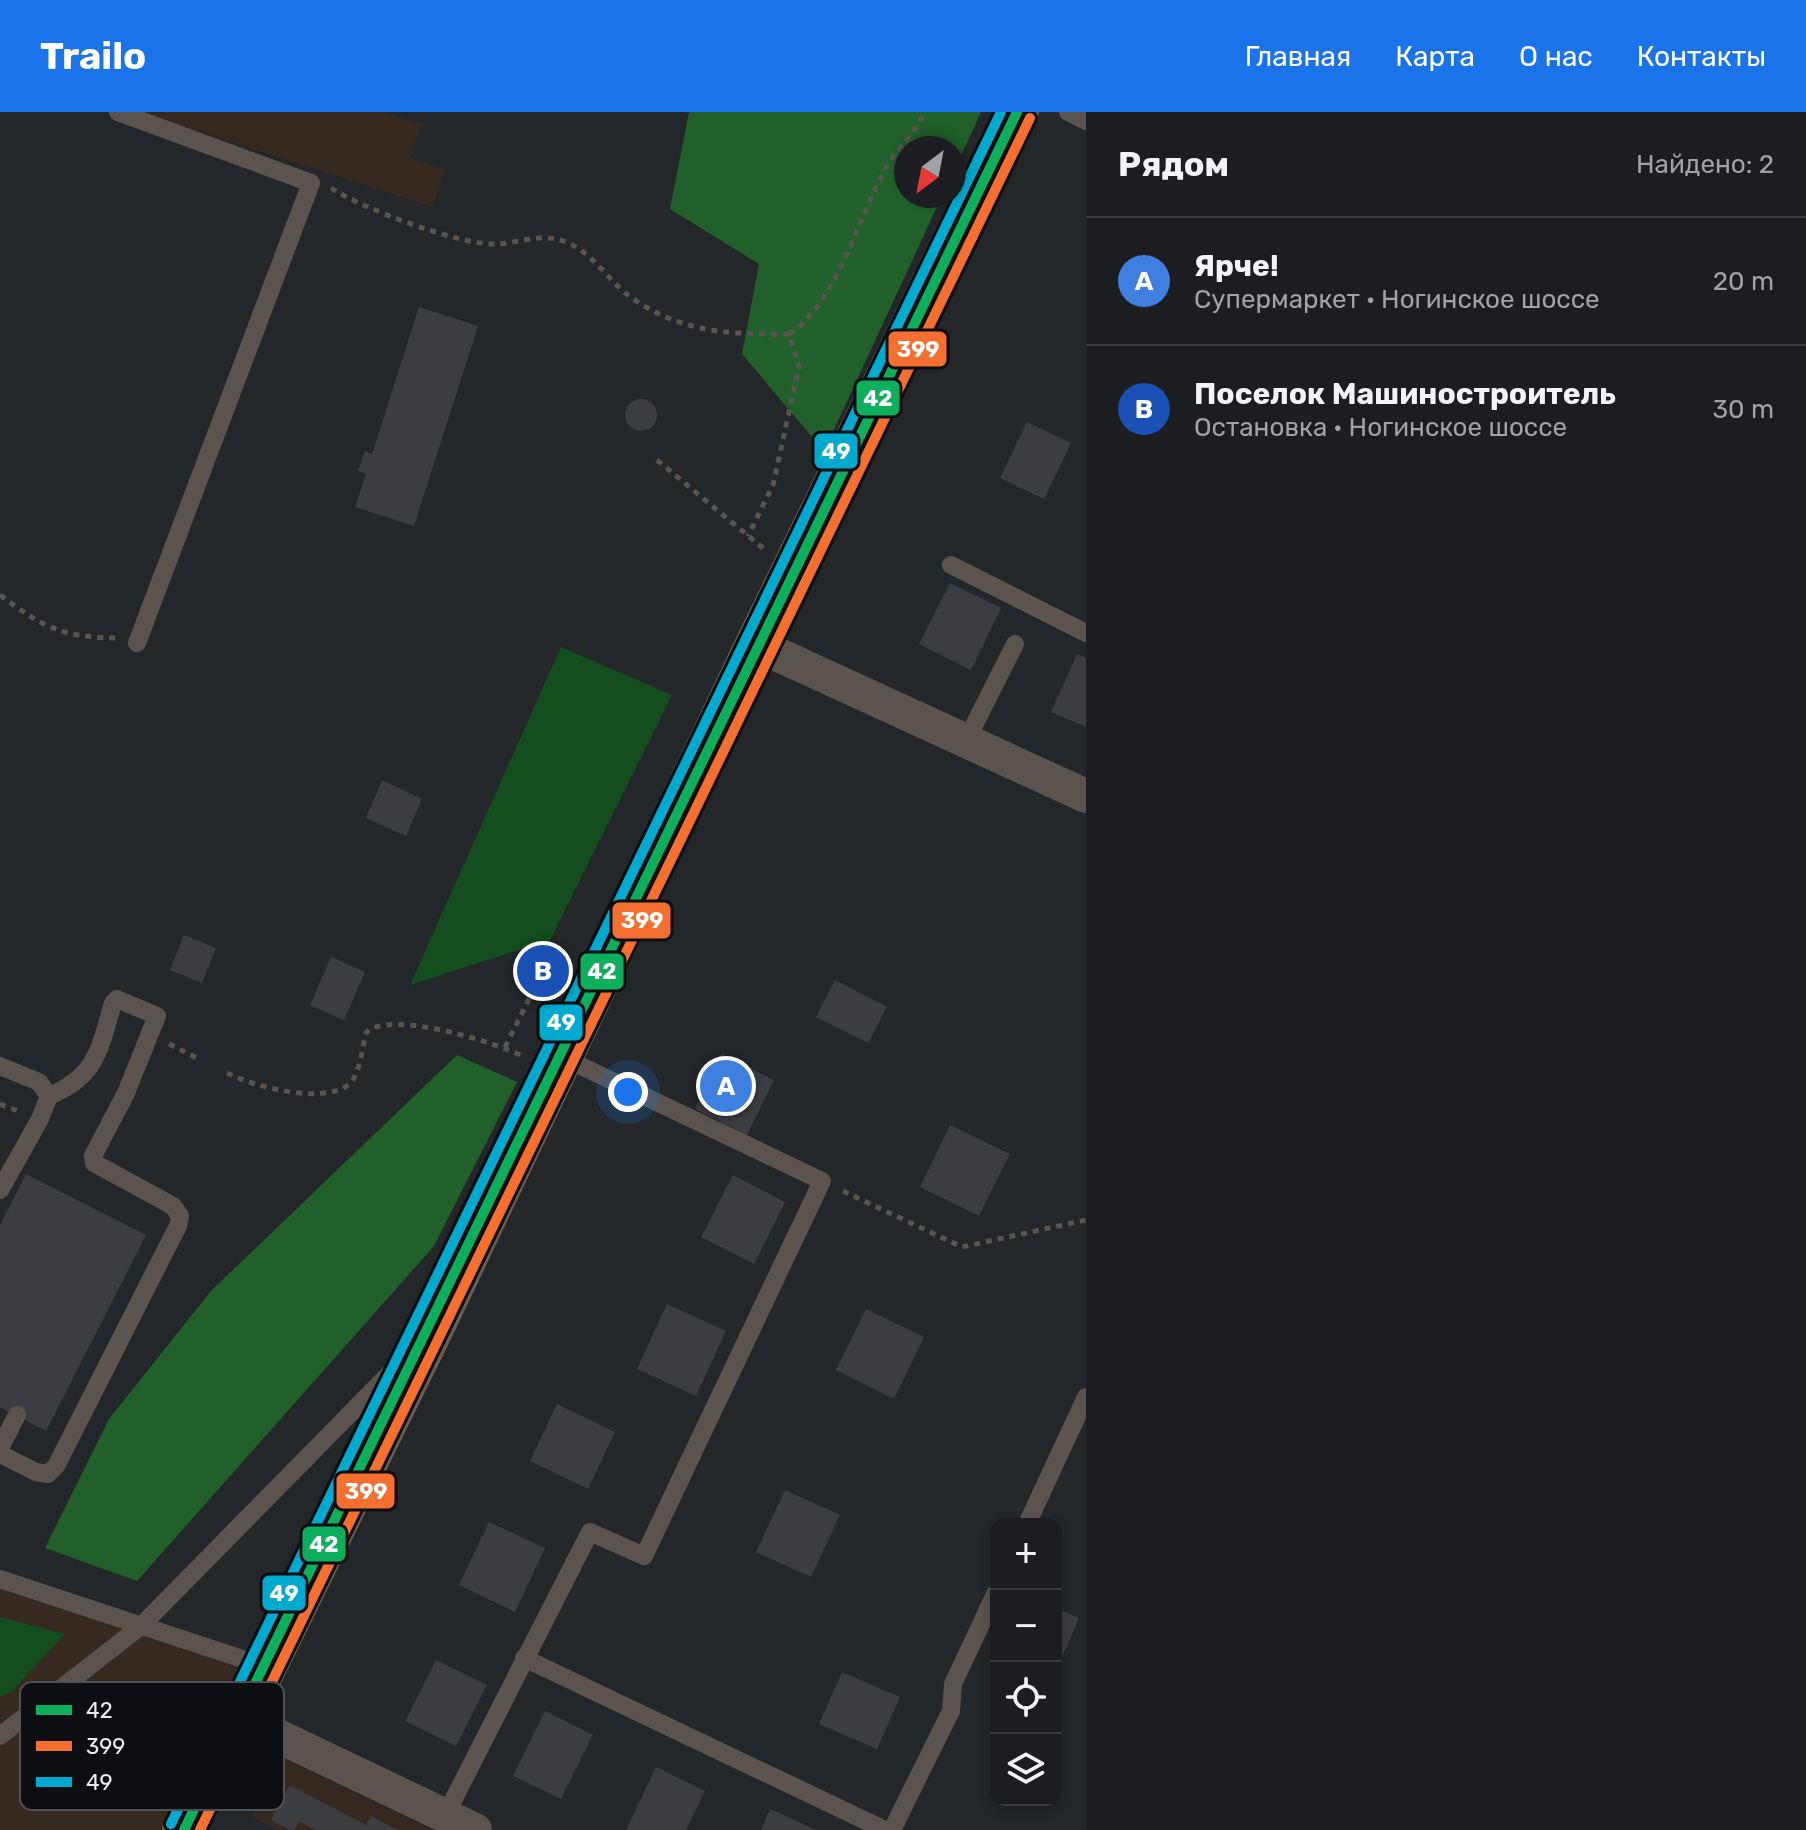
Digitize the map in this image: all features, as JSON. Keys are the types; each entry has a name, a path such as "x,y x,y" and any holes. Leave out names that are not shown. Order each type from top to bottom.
{"highway":[{"path":"256,1682 430,1332 757,645 1017,112"},
{"path":"184,1830 194,1810"}],"street":[{"path":"757,645 1086,796"},
{"path":"284,1739 460,1823"}],"lane":[{"path":"118,112 311,183 137,643"},
{"path":"1068,112 1086,121"},
{"path":"951,565 1086,633"},
{"path":"966,741 1015,644"},
{"path":"0,1190 40,1119 49,1096 85,1076 97,1057 113,1003 117,999 157,1016 126,1093 93,1156 94,1163 173,1206 180,1216 171,1240 56,1466 48,1474 36,1472 0,1451 17,1415"},
{"path":"460,1823 524,1658 590,1532 644,1556 822,1181 556,1064"},
{"path":"0,1066 39,1082 49,1096"},
{"path":"69,1682 141,1626 430,1332"},
{"path":"1030,1518 1086,1397"},
{"path":"0,1579 264,1666"},
{"path":"892,1830 951,1711 953,1684 990,1605"},
{"path":"524,1658 885,1830"},
{"path":"0,1736 20,1720"}],"path":[{"path":"311,183 332,188 355,204 452,238 492,244 543,237 563,241 585,253 625,293 687,327 740,335 789,334 803,325 824,297 887,166 919,126 924,112"},
{"path":"748,536 773,485 799,367 789,334"},
{"path":"657,460 793,572"},
{"path":"0,595 33,620 72,636 137,643"},
{"path":"505,1047 543,971"},
{"path":"227,1073 248,1084 272,1090 313,1092 341,1088 354,1078 366,1033 379,1024 448,1031 556,1064"},
{"path":"160,1040 197,1058"},
{"path":"0,1104 21,1112"},
{"path":"822,1181 962,1247 1086,1220"}],"shaded area":[{"path":"139,112 384,112 421,124 410,158 445,169 433,207"},
{"path":"0,1579 264,1666 256,1682 20,1682 20,1810 193,1810 183,1830 0,1830"},
{"path":"284,1759 432,1830 279,1830 251,1817 254,1810 284,1810"}],"green space":[{"path":"689,112 981,112 966,145 966,136 894,136 894,208 936,208 824,451 742,354 759,264 670,209"},
{"path":"561,647 672,695 550,940 410,985"},
{"path":"457,1055 517,1082 434,1246 137,1581 45,1548 109,1419 211,1291"},
{"path":"0,1617 65,1634 12,1691 0,1697"}],"building":[{"path":"419,307 478,326 414,526 355,507 366,474 358,471 365,451 372,454"},
{"path":"641,399 652,404 657,415 652,426 641,431 630,426 625,415 630,404"},
{"path":"1027,422 1071,443 1044,499 1000,478"},
{"path":"950,583 1001,608 971,670 919,644"},
{"path":"1077,654 1086,658 1086,727 1051,712"},
{"path":"382,780 422,799 406,836 366,818"},
{"path":"184,935 216,948 202,983 170,970"},
{"path":"331,957 365,972 344,1020 310,1005"},
{"path":"835,980 887,1007 868,1043 816,1017"},
{"path":"722,1054 774,1080 747,1135 695,1109"},
{"path":"950,1125 1010,1154 979,1216 920,1187"},
{"path":"26,1174 146,1235 46,1431 0,1407 0,1225"},
{"path":"733,1175 785,1202 754,1264 701,1237"},
{"path":"667,1304 726,1331 696,1396 637,1369"},
{"path":"866,1309 924,1337 894,1399 836,1370"},
{"path":"557,1404 615,1432 588,1489 530,1461"},
{"path":"785,1490 840,1515 811,1577 756,1552"},
{"path":"489,1522 545,1548 515,1612 459,1585"},
{"path":"1062,1611 1079,1618 1062,1657"},
{"path":"436,1660 487,1685 456,1746 405,1721"},
{"path":"842,1672 900,1697 877,1749 819,1724"},
{"path":"545,1711 593,1735 561,1799 513,1776"},
{"path":"656,1767 705,1791 686,1830 626,1830"},
{"path":"290,1785 366,1825 371,1816 398,1830 317,1830 299,1821 294,1830 290,1830 271,1820 276,1810 284,1810 284,1796"},
{"path":"770,1809 816,1830 761,1830"}],"transit line":[{"name":"49","path":"241,1682 1001,112"},
{"name":"42","path":"256,1682 1017,112"},
{"name":"399","path":"272,1682 1030,118"},
{"name":"49","path":"171,1824 178,1810"},
{"name":"42","path":"184,1830 194,1810"},
{"name":"399","path":"200,1830 210,1810"}],"place":[{"name":"Поселок Машиностроитель","path":"543,971"},
{"name":"Ярче!","path":"726,1086"}]}
